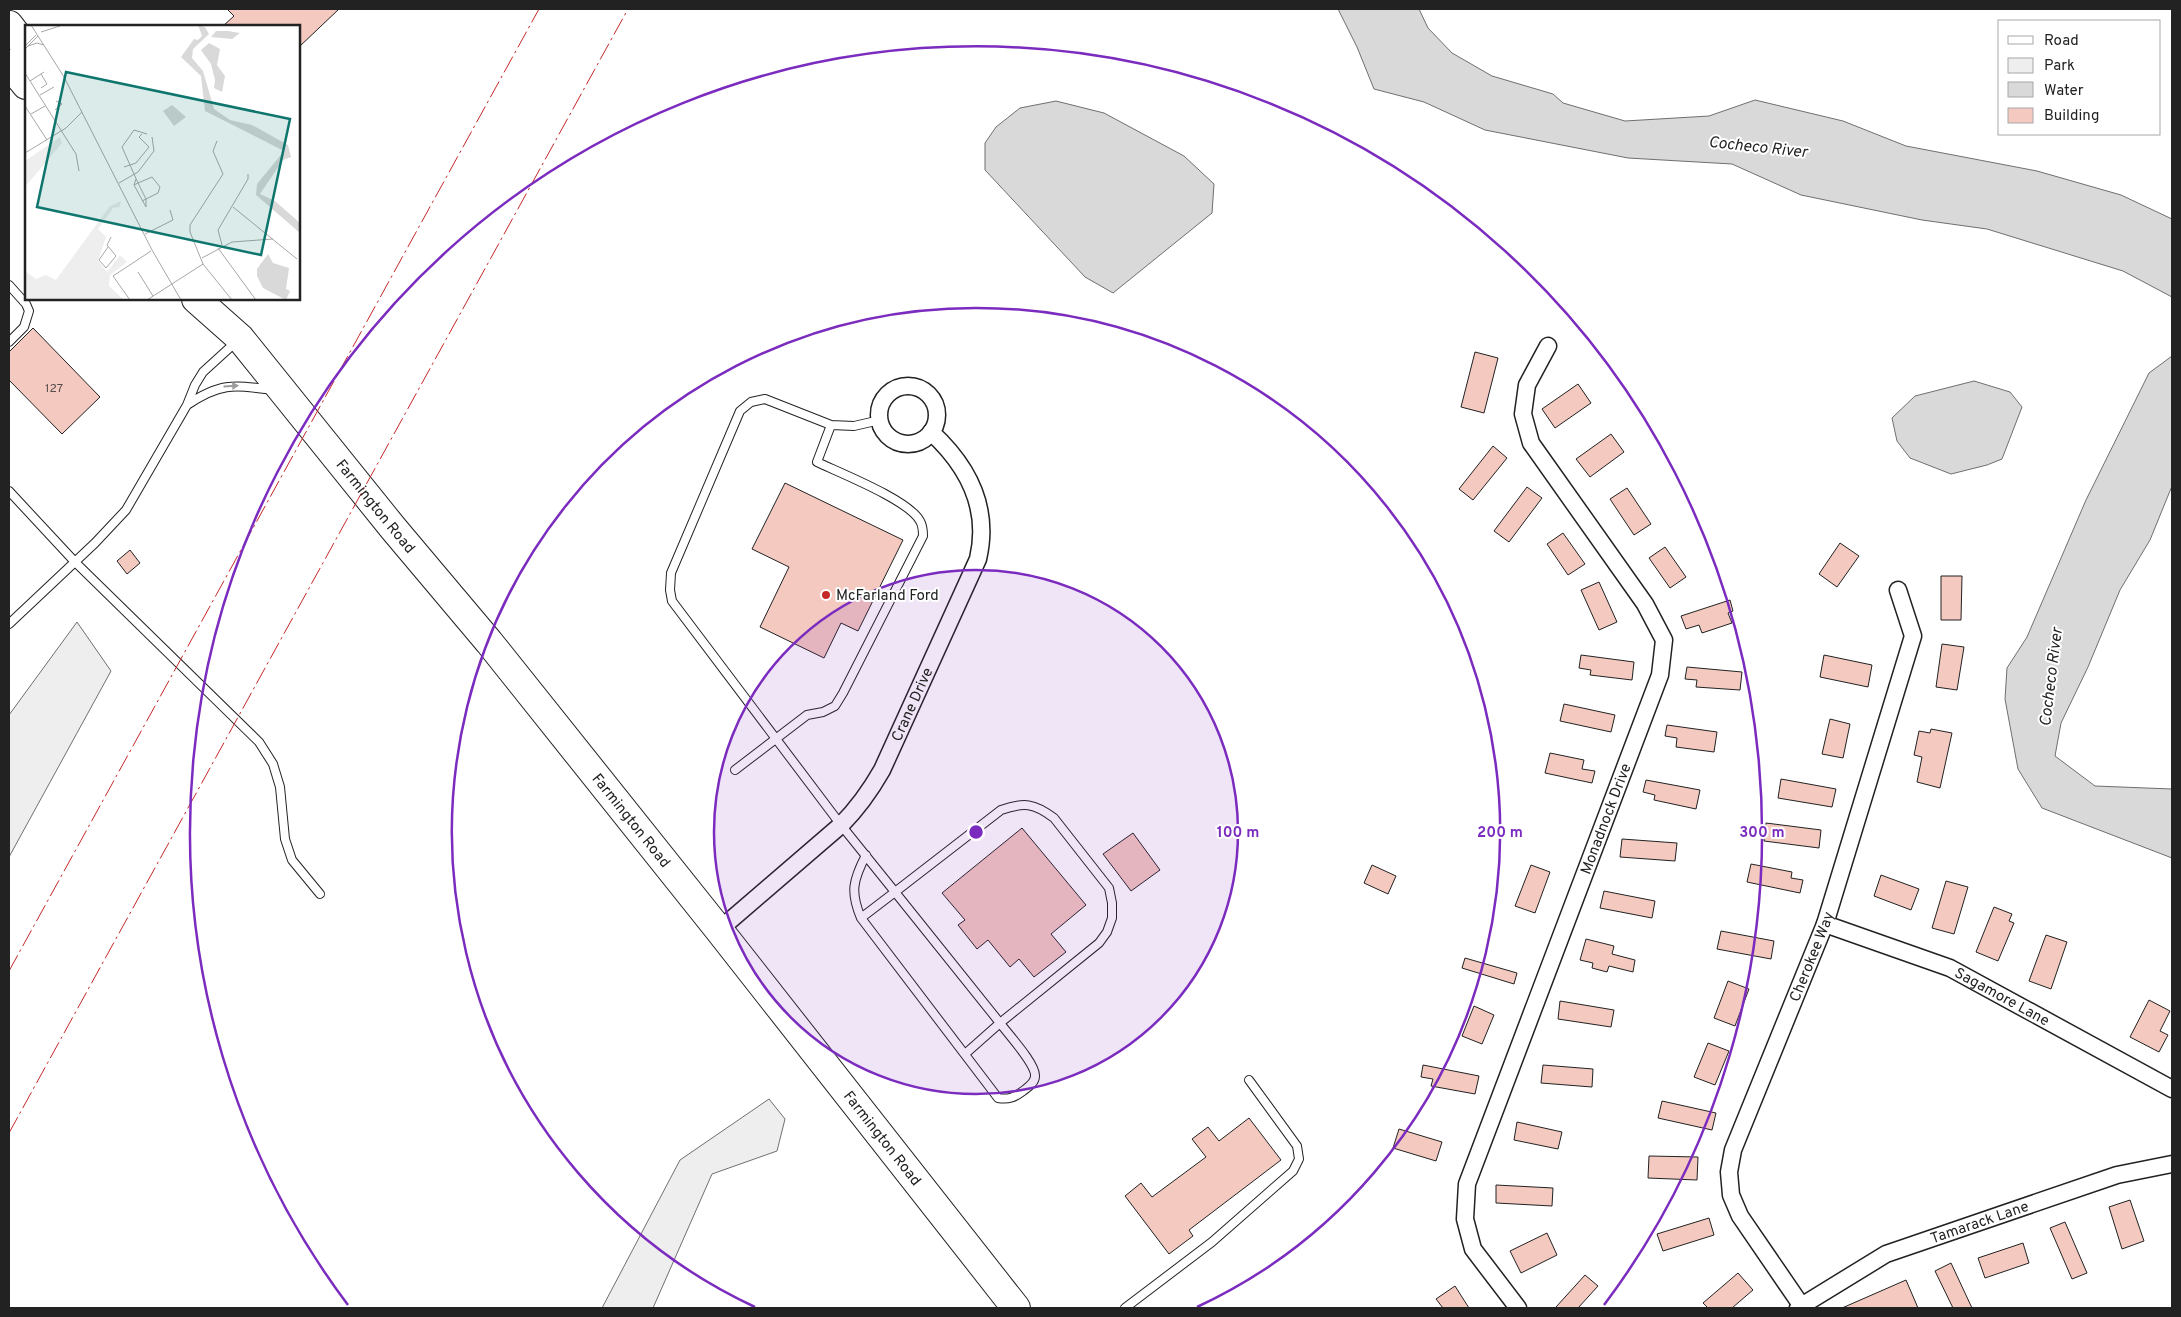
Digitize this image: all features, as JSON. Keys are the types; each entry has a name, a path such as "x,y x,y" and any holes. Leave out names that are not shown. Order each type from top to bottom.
{"highway":[{"path":"9,25 25,46"},
{"path":"9,64 25,84"},
{"name":"Farmington Road","path":"197,300 240,338 489,642 719,930 1016,1308"},
{"name":"Farmington Road","path":"224,300 240,338"}],"street":[{"name":"Monadnock Drive","path":"1518,1308 1473,1249 1465,1219 1467,1184 1660,675 1664,640 1645,604 1531,443 1523,414 1527,385 1548,346"},
{"path":"908,386 917,388 932,398 936,407 935,424 931,432 916,442 898,442 890,438 880,420 880,405 891,391 908,386"},
{"name":"Crane Drive","path":"719,930 841,825 858,807 882,770 974,567 980,549 982,523 971,485 961,466 947,447 931,432"},
{"name":"Cherokee Way","path":"1800,1306 1740,1216 1731,1195 1730,1172 1733,1150 1824,924 1912,636 1898,590"},
{"name":"Sagamore Lane","path":"1824,924 1950,968 2172,1089"},
{"name":"Tamarack Lane","path":"1800,1306 1886,1254 2116,1175 2172,1164"}],"lane":[{"path":"9,285 26,304 29,311 24,327 9,342"},
{"path":"9,624 116,523 126,510 187,405 195,385 203,372 240,338"},
{"path":"187,405 212,389 225,386 282,391"},
{"path":"866,855 857,873 853,890 855,904 861,918 998,1098 1008,1100 1017,1096 1032,1084 1035,1075 1033,1066 1000,1023 866,855 841,825 672,601 670,590 671,573 740,411 751,402 765,398 831,425 854,426 880,420"},
{"path":"735,770 807,715 824,712 835,706 923,536 920,520 904,504 816,462 831,425"},
{"path":"11,497 259,742 276,772 280,787 286,839 292,860 320,894"},
{"path":"861,918 1001,810 1016,805 1030,804 1043,809 1060,826 1109,888 1112,918 1107,932 1099,944 1000,1023 965,1054"},
{"path":"1125,1308 1212,1242 1293,1171 1299,1159 1297,1146 1249,1080"}],"green space":[{"path":"77,622 111,671 9,857 9,715"},
{"path":"769,1099 785,1119 777,1151 712,1174 653,1308 602,1308 680,1160"}],"water":[{"name":"Cocheco River","path":"1338,9 1419,9 1428,28 1452,53 1492,76 1553,94 1563,103 1625,121 1709,116 1755,100 1843,121 1906,146 2037,171 2121,195 2172,219 2172,297 2123,271 1987,229 1922,220 1801,195 1732,164 1628,158 1485,130 1424,102 1374,89 1357,47"},
{"path":"1056,101 1104,113 1184,156 1214,184 1212,213 1113,293 1085,277 985,170 985,143 996,127 1020,108"},
{"name":"Cocheco River","path":"2172,356 2172,486 2150,540 2120,590 2088,667 2061,723 2055,756 2095,786 2172,789 2172,858 2042,808 2018,769 2005,699 2007,668 2027,637 2086,500 2149,373"},
{"path":"1974,381 2010,392 2022,407 2002,459 1987,465 1951,474 1910,458 1897,441 1892,418 1915,396"}],"building":[{"path":"227,9 339,9 300,46 300,25 224,25 234,16"},
{"path":"33,328 100,397 62,434 9,380 9,352"},
{"path":"1475,352 1498,358 1484,413 1461,407"},
{"path":"1578,384 1591,403 1555,428 1542,409"},
{"path":"1611,434 1624,452 1590,477 1576,459"},
{"path":"1493,446 1507,458 1473,500 1459,489"},
{"name":"McFarland Ford","path":"785,483 903,540 858,631 841,623 824,658 760,627 789,567 752,549"},
{"path":"1527,487 1542,498 1509,542 1494,531"},
{"path":"1627,488 1651,524 1634,535 1610,499"},
{"path":"1563,533 1585,564 1568,575 1547,544"},
{"path":"1840,543 1859,556 1837,587 1819,574"},
{"path":"1665,547 1686,577 1670,588 1649,558"},
{"path":"130,550 140,563 127,574 117,561"},
{"path":"1941,576 1962,576 1961,620 1941,620"},
{"path":"1599,582 1617,622 1599,630 1581,590"},
{"path":"1730,600 1733,611 1728,613 1732,623 1702,633 1699,625 1686,629 1681,616"},
{"path":"1942,644 1964,647 1957,690 1936,687"},
{"path":"1581,655 1634,662 1632,680 1590,675 1591,670 1579,668"},
{"path":"1824,655 1872,665 1868,687 1820,677"},
{"path":"1687,667 1742,672 1740,690 1696,687 1697,680 1685,679"},
{"path":"1564,704 1615,715 1611,732 1560,721"},
{"path":"1830,719 1850,724 1843,758 1822,754"},
{"path":"1667,725 1717,732 1714,752 1676,747 1677,738 1665,736"},
{"path":"1931,729 1952,733 1940,788 1917,782 1922,757 1914,755 1919,731 1930,733"},
{"path":"1550,753 1584,760 1582,769 1595,771 1592,783 1545,773"},
{"path":"1781,779 1836,789 1832,807 1778,798"},
{"path":"1646,780 1700,790 1696,809 1654,800 1655,795 1643,792"},
{"path":"1766,823 1821,830 1819,848 1764,841"},
{"path":"1022,828 1086,905 1051,934 1066,952 1034,977 1019,959 1010,967 988,940 977,949 958,925 965,920 942,893"},
{"path":"1133,833 1160,870 1131,891 1103,854"},
{"path":"1622,839 1677,843 1675,861 1620,857"},
{"path":"1751,864 1792,872 1791,878 1803,880 1800,893 1747,882"},
{"path":"1372,865 1396,876 1388,894 1364,883"},
{"path":"1531,865 1550,872 1535,913 1515,906"},
{"path":"1881,875 1919,889 1911,910 1874,896"},
{"path":"1946,881 1968,887 1954,934 1932,928"},
{"path":"1604,891 1655,901 1652,918 1600,908"},
{"path":"1994,907 2012,914 2009,921 2014,923 1998,961 1976,952"},
{"path":"1721,931 1774,941 1771,959 1717,949"},
{"path":"2046,935 2067,942 2051,989 2029,981"},
{"path":"1586,939 1614,946 1612,954 1635,960 1633,972 1609,966 1607,972 1592,968 1593,963 1580,960"},
{"path":"1465,958 1517,973 1514,984 1462,968"},
{"path":"1728,981 1749,989 1735,1026 1714,1018"},
{"path":"2149,1000 2170,1011 2160,1031 2168,1035 2159,1052 2130,1037"},
{"path":"1560,1001 1614,1010 1611,1027 1558,1019"},
{"path":"1474,1006 1494,1015 1482,1044 1462,1036"},
{"path":"1708,1043 1729,1051 1715,1085 1694,1077"},
{"path":"1423,1065 1479,1076 1475,1094 1431,1086 1433,1079 1421,1077"},
{"path":"1543,1065 1593,1069 1592,1087 1541,1083"},
{"path":"1662,1101 1716,1113 1712,1130 1658,1118"},
{"path":"1249,1118 1281,1160 1189,1230 1193,1236 1169,1254 1125,1196 1141,1183 1152,1197 1206,1157 1192,1139 1208,1127 1219,1141"},
{"path":"1517,1122 1562,1132 1558,1149 1514,1140"},
{"path":"1399,1129 1442,1142 1436,1161 1393,1148"},
{"path":"1649,1156 1698,1157 1697,1180 1648,1178"},
{"path":"1496,1185 1553,1188 1552,1206 1496,1203"},
{"path":"2130,1200 2144,1241 2122,1249 2109,1207"},
{"path":"1709,1218 1714,1235 1663,1251 1657,1234"},
{"path":"2065,1222 2087,1273 2072,1279 2050,1228"},
{"path":"1547,1233 1557,1255 1521,1273 1510,1251"},
{"path":"2023,1243 2029,1263 1985,1278 1978,1258"},
{"path":"1951,1263 1972,1308 1953,1308 1935,1271"},
{"path":"1738,1273 1753,1290 1732,1308 1708,1308 1703,1303"},
{"path":"1585,1275 1598,1286 1578,1308 1557,1308 1556,1307"},
{"path":"1906,1280 1918,1308 1842,1308"},
{"path":"1455,1286 1469,1308 1443,1308 1436,1299"}],"power":[{"path":"9,971 539,9"},
{"path":"9,1133 628,9"}],"place":[{"name":"McFarland Ford","path":"826,595"}]}
